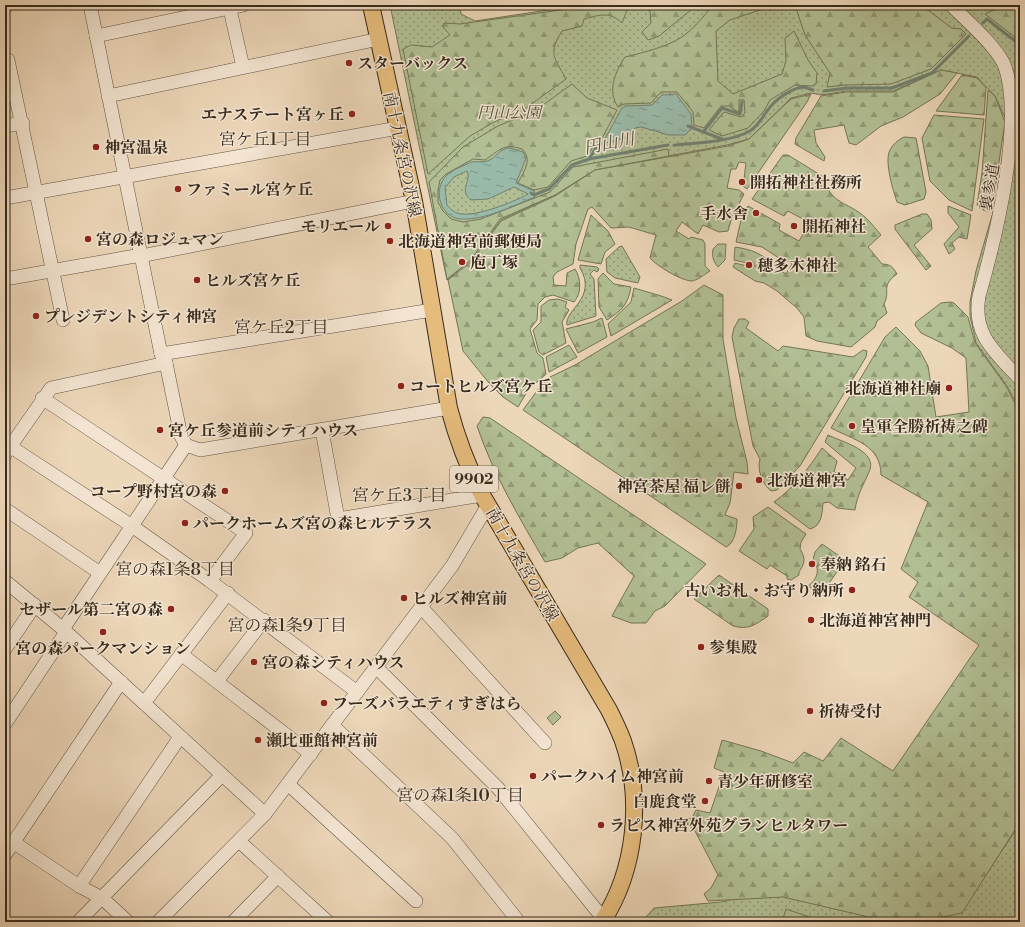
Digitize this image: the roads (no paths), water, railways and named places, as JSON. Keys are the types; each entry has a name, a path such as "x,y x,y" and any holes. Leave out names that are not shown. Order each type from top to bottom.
{"main road":[{"name":"南十九条宮の沢線","path":"371,5 414,201 449,408 457,439 468,466 485,500 609,710 623,740 631,771 633,833 629,859 607,921"}],"street":[{"path":"90,5 141,255 181,436 186,445 200,450 449,408"},
{"path":"96,36 230,6 244,5"},
{"name":"裏参道","path":"951,5 1004,63 1013,85 1016,125 1005,197 1001,219 979,296 978,308 980,326 987,344 1020,379"},
{"path":"230,6 244,67"},
{"path":"108,96 379,39"},
{"path":"5,58 8,60 23,123 63,320"},
{"path":"5,126 23,123"},
{"path":"5,198 398,128"},
{"path":"5,279 141,255 414,201"},
{"path":"357,692 228,593 132,526 7,447 42,398 51,388 57,385 164,358 432,310"},
{"path":"42,398 164,477 246,533 210,581"},
{"path":"322,430 338,519 485,500"},
{"path":"5,724 100,573 186,445"},
{"path":"158,922 265,814 452,566 485,500"},
{"path":"5,509 100,573"},
{"path":"5,581 64,630 265,814"},
{"path":"144,703 228,593"},
{"path":"5,649 35,605"},
{"path":"421,607 545,743"},
{"path":"216,681 264,620"},
{"path":"181,654 311,754"},
{"path":"376,667 498,788 592,906 607,921"},
{"path":"5,855 121,682"},
{"path":"332,725 452,838 518,922"},
{"path":"79,886 180,737"},
{"path":"78,922 222,775"},
{"path":"288,784 416,901"},
{"path":"239,841 328,922"},
{"path":"13,842 79,886 102,898 128,922"},
{"path":"233,922 278,876"}],"water":[{"path":"676,94 691,114 692,128 685,135 669,135 641,127 635,128 627,137 602,144 622,108 626,106 652,105 662,95"},
{"path":"506,148 523,152 526,158 516,183 534,191 535,197 499,212 470,219 461,219 448,214 440,202 439,195 442,181 447,175 452,171 472,162 483,162 490,160","holes":["467,171 468,175 465,189 467,196 471,200 488,199 514,187 528,194 514,201 486,211 469,214 458,213 447,205 445,188 454,177"]}],"waterway":[{"name":"円山川","path":"983,23 987,19 1020,45"},
{"name":"円山川","path":"824,91 847,88 892,88 932,73 969,36"},
{"name":"円山川","path":"674,145 723,140 742,135 750,131 772,105 786,93 800,87 813,90"},
{"path":"704,131 722,108 740,114 742,102"},
{"path":"688,126 722,139"},
{"path":"589,159 597,146 605,142"},
{"name":"円山川","path":"531,193 534,195 549,189 572,165 589,159 668,145"}],"place":[{"name":"スターバックス","path":"349,63"},
{"name":"エナステート宮ヶ丘","path":"352,114"},
{"name":"神宮温泉","path":"96,147"},
{"name":"開拓神社社務所","path":"742,182"},
{"name":"ファミール宮ケ丘","path":"178,189"},
{"name":"手水舎","path":"756,213"},
{"name":"モリエール","path":"388,226"},
{"name":"開拓神社","path":"794,226"},
{"name":"宮の森ロジュマン","path":"88,239"},
{"name":"北海道神宮前郵便局","path":"390,241"},
{"name":"庖丁塚","path":"462,262"},
{"name":"穂多木神社","path":"749,265"},
{"name":"ヒルズ宮ケ丘","path":"197,280"},
{"name":"プレジデントシティ神宮","path":"36,316"},
{"name":"コートヒルズ宮ケ丘","path":"401,386"},
{"name":"北海道神社廟","path":"949,388"},
{"name":"皇軍全勝祈祷之碑","path":"852,426"},
{"name":"宮ケ丘参道前シティハウス","path":"160,430"},
{"name":"北海道神宮","path":"759,480"},
{"name":"神宮茶屋 福レ餅","path":"739,486"},
{"name":"コープ野村宮の森","path":"225,491"},
{"name":"パークホームズ宮の森ヒルテラス","path":"185,523"},
{"name":"奉納 銘石","path":"812,564"},
{"name":"古いお札・お守り納所","path":"852,590"},
{"name":"ヒルズ神宮前","path":"404,598"},
{"name":"セザール第二宮の森","path":"171,609"},
{"name":"北海道神宮神門","path":"811,620"},
{"name":"宮の森パークマンション","path":"103,632"},
{"name":"参集殿","path":"701,647"},
{"name":"宮の森シティハウス","path":"254,662"},
{"name":"フーズバラエティすぎはら","path":"324,703"},
{"name":"祈祷受付","path":"810,711"},
{"name":"瀬比亜館神宮前","path":"258,740"},
{"name":"パークハイム神宮前","path":"533,776"},
{"name":"青少年研修室","path":"709,781"},
{"name":"白鹿食堂","path":"705,801"},
{"name":"ラピス神宮外苑グランヒルタワー","path":"601,825"}],"district":[{"name":"宮ケ丘1丁目","path":"265,139"},
{"name":"宮ケ丘2丁目","path":"281,327"},
{"name":"宮ケ丘3丁目","path":"399,495"},
{"name":"宮の森1条8丁目","path":"175,569"},
{"name":"宮の森1条9丁目","path":"287,625"},
{"name":"宮の森1条10丁目","path":"460,795"}],"park label":[{"name":"円山公園","path":"509,112"}]}
